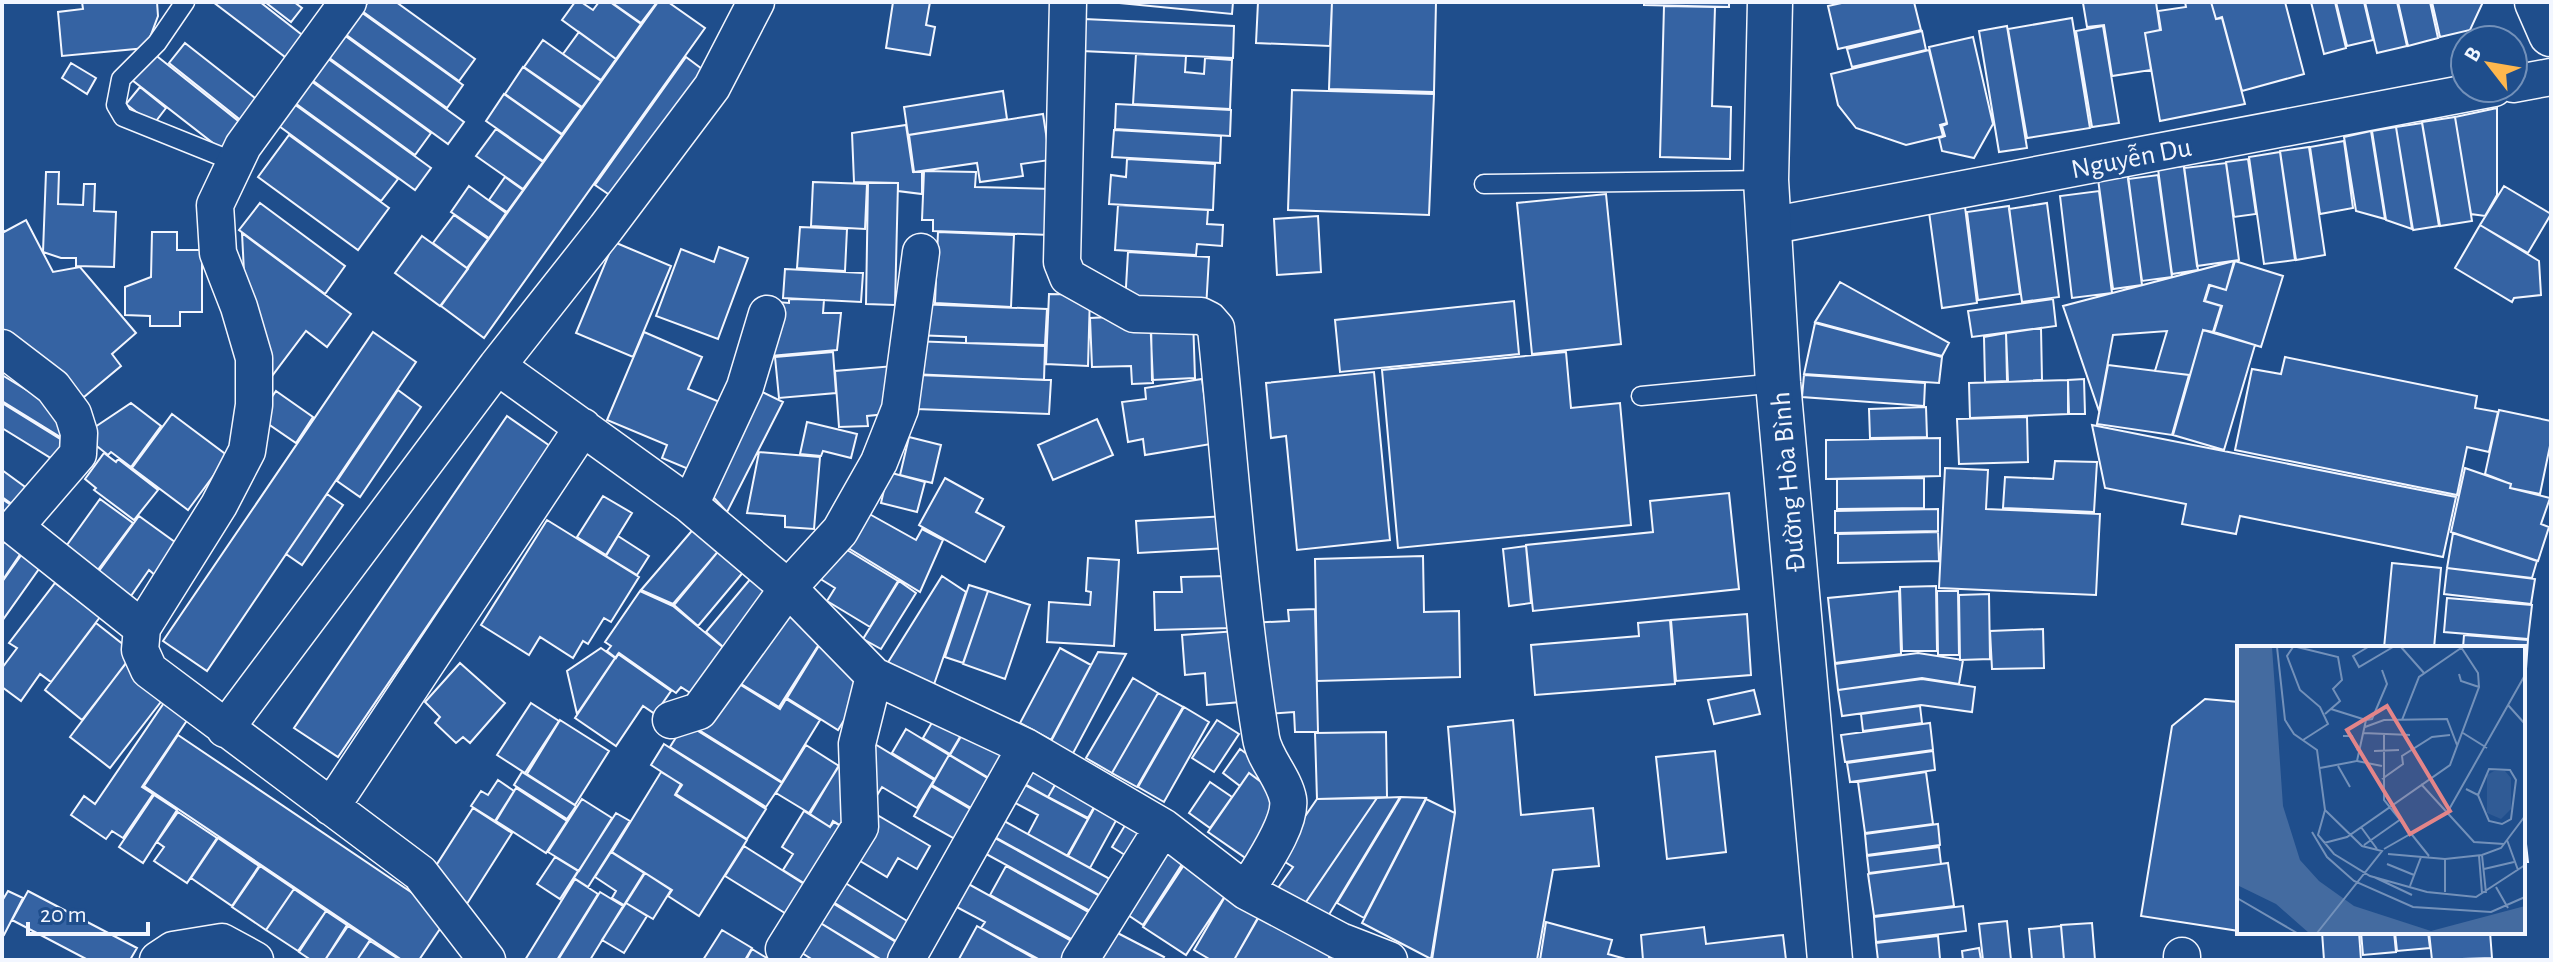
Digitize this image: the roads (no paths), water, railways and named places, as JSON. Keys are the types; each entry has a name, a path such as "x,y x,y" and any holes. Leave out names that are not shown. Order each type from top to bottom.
{"street":[{"path":"348,2 243,146 215,205 218,253 254,358 254,405 247,451 219,505 142,628 140,650 149,670 420,873 487,960"},
{"path":"225,729 497,366 712,87 756,2"},
{"path":"1068,2 1062,262 1068,277 1134,314 1201,316 1216,328 1244,628 1262,744 1288,800 1281,834 1246,891"},
{"name":"Đường Hòa Bình","path":"1770,2 1766,180 1778,383 1830,960"},
{"path":"2537,2 2551,34"},
{"path":"2529,81 2551,77"},
{"name":"Nguyễn Du","path":"1769,226 2449,97"},
{"path":"671,720 699,711 788,588 840,531 879,462 900,409 921,252"},
{"path":"690,505 745,387 767,314"},
{"path":"2,348 53,387 73,414 79,433 78,454 9,533 142,628"},
{"path":"497,366 690,505 788,588 874,676 1026,747 1163,827 1246,891 1340,941 1389,960"},
{"path":"331,807 583,427"},
{"path":"784,949 860,827 857,744 874,676"},
{"path":"906,960 1026,747"},
{"path":"1080,960 1163,827"},
{"path":"158,960 173,950 222,942 255,960"}],"lane":[{"path":"185,2 157,43 121,79 116,105 123,117 235,162"},
{"path":"1484,184 1766,180"},
{"path":"1641,396 1778,383"}]}
